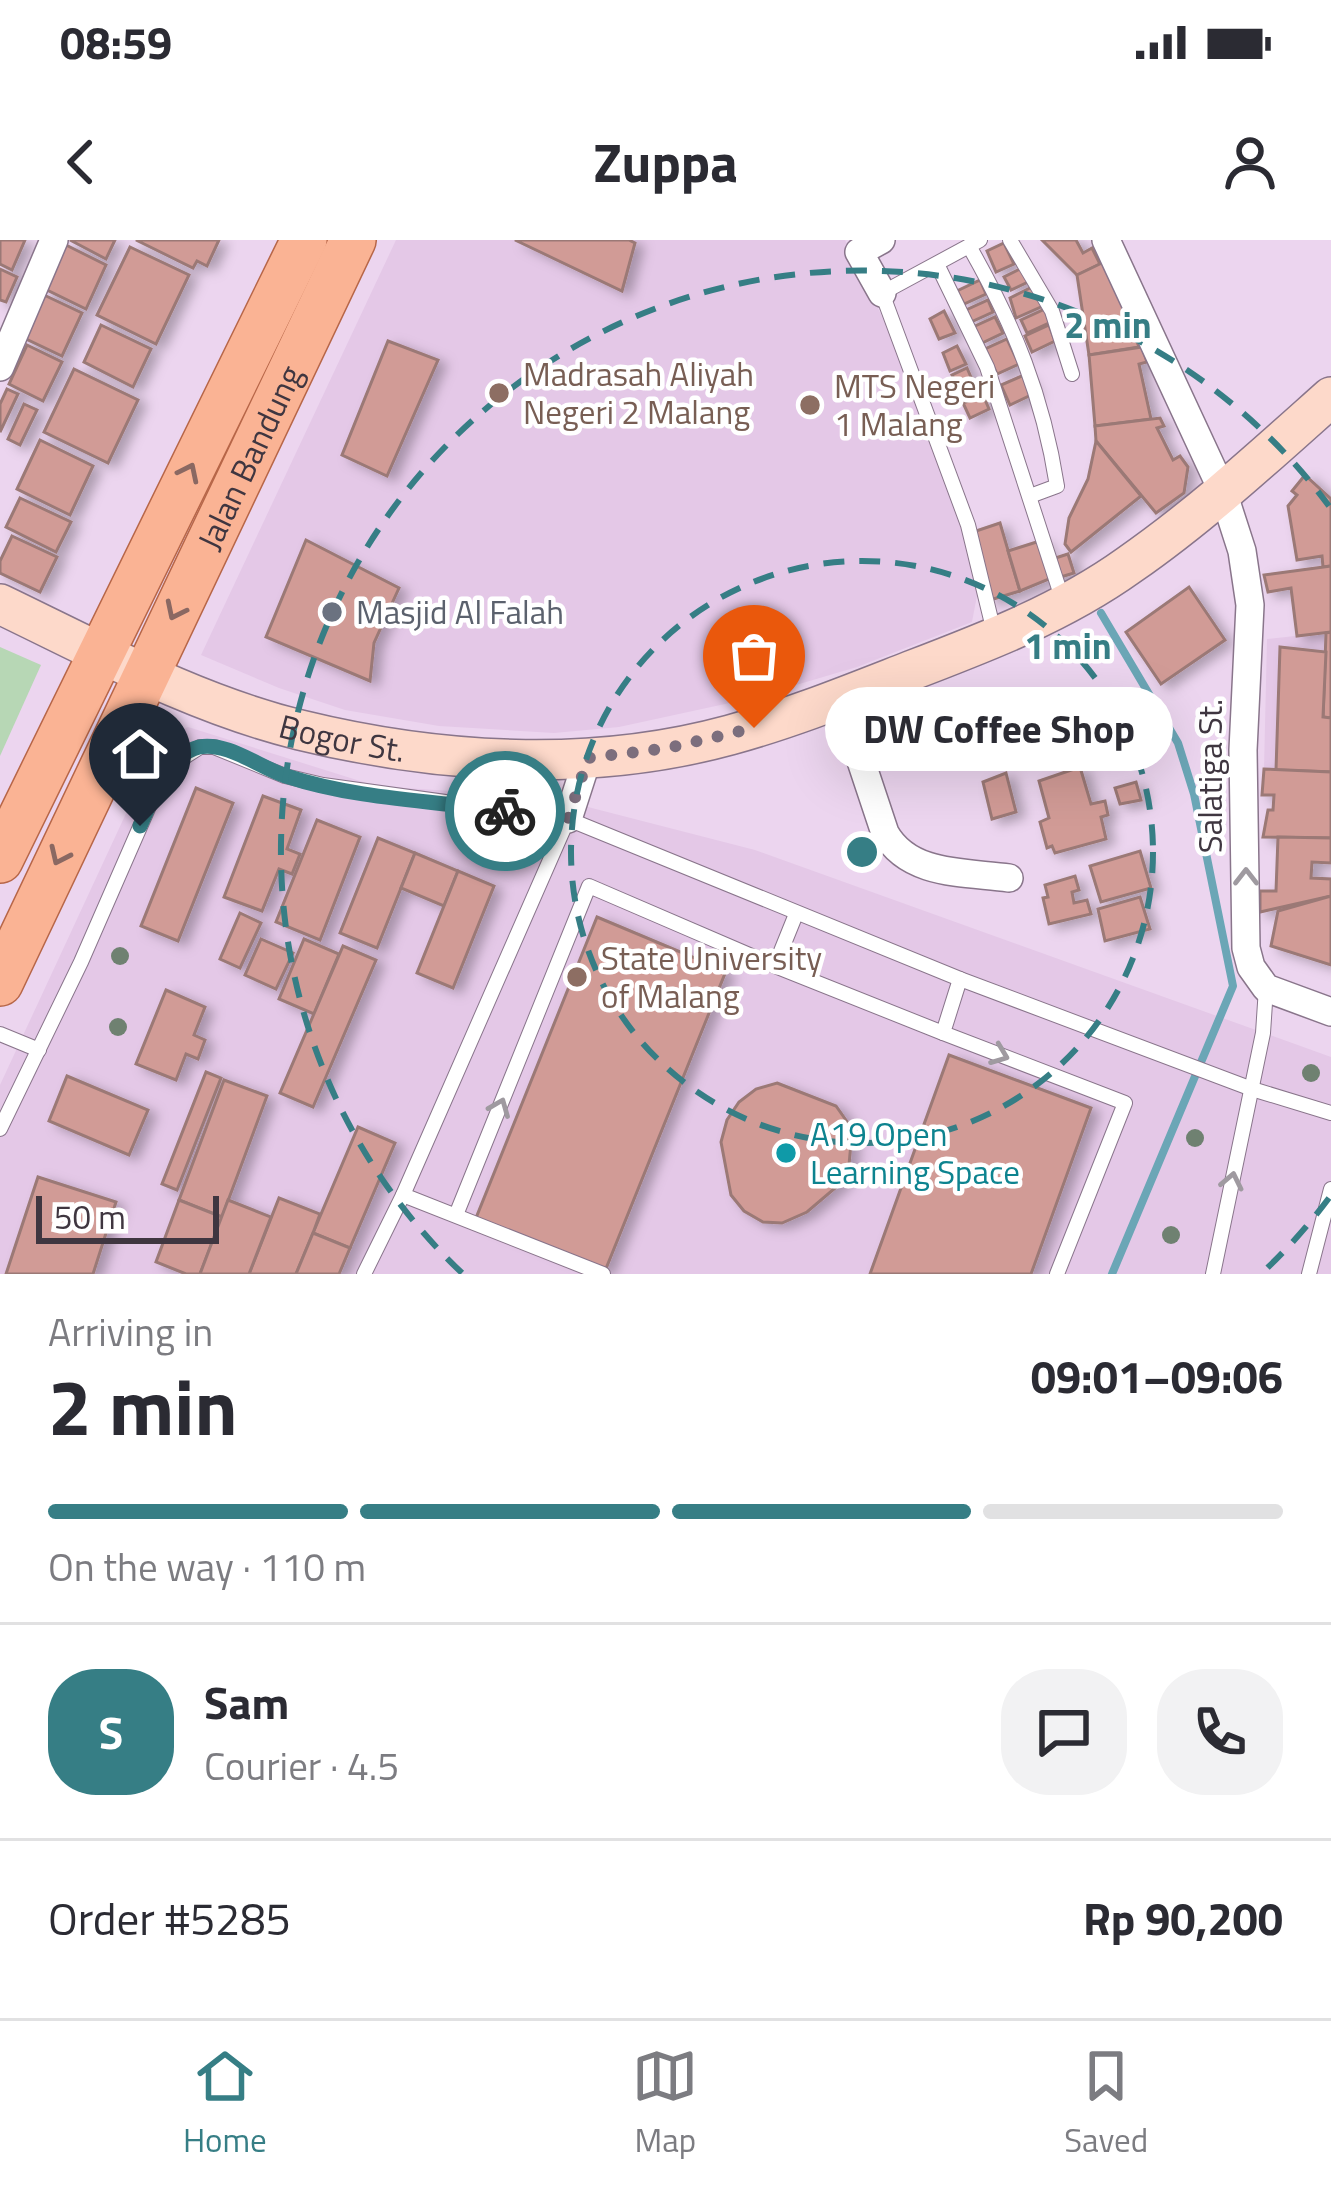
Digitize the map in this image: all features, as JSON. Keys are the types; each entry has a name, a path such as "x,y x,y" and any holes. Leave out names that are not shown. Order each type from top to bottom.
{"main road":[{"name":"Jalan Bandung","path":"0,860 304,240"},
{"name":"Jalan Bandung","path":"0,983 353,240"},
{"name":"Bogor St.","path":"0,604 223,707 321,734 508,761 588,758 727,736 840,698 1065,606 1129,566 1331,397"}],"street":[{"path":"0,368 54,240"},
{"path":"881,240 859,252 882,293"},
{"name":"Salatiga St.","path":"1106,240 1223,492 1242,551 1250,605 1243,750 1246,948 1251,967 1266,988"},
{"path":"840,698 893,848 914,862 1010,878"},
{"path":"568,819 588,758"},
{"path":"1266,988 1331,1012"}],"lane":[{"path":"1010,240 1052,311 1072,374"},
{"path":"995,638 968,525 882,293 974,243 1029,365 1052,451 1057,486 1030,496"},
{"path":"937,264 987,367 1065,606"},
{"path":"0,1129 162,782 175,763 200,747 214,747 286,776 323,785 568,819 960,979 1252,1089 1331,1113"},
{"path":"364,1274 404,1195 568,819"},
{"path":"456,1215 589,886 775,966 1124,1102 1057,1274"},
{"path":"775,966 796,914"},
{"path":"943,1033 960,979"},
{"path":"1213,1274 1263,1034 1266,988"},
{"path":"0,1034 39,1050"},
{"path":"1309,1274 1328,1217 1331,1190"},
{"path":"404,1195 603,1274"}],"shaded area":[{"name":"Madrasah Aliyah Negeri 2 Malang","path":"396,240 845,240 903,360 939,450 979,585 972,622 857,667 748,699 619,727 554,733 439,726 345,710 201,655"},
{"path":"1331,632 1331,772 1264,769 1267,639"},
{"name":"State University of Malang","path":"188,727 376,786 553,798 755,850 1331,1057 1331,1274 0,1274 0,1085 161,738"}],"green space":[{"path":"0,647 41,665 0,756"}],"building":[{"path":"0,240 25,240 12,270 0,264"},
{"path":"70,240 115,240 106,259"},
{"path":"136,240 219,240 207,266 197,261 193,268"},
{"path":"515,240 629,240 635,243 622,291"},
{"path":"1042,240 1076,240 1083,253 1092,248 1100,264 1077,275"},
{"path":"1004,243 1014,264 996,272 987,251"},
{"path":"66,245 106,265 86,309 45,289"},
{"path":"130,247 189,275 156,344 97,315"},
{"path":"1106,261 1139,347 1089,355 1077,275"},
{"path":"1022,268 1028,282 1011,290 1004,277"},
{"path":"0,269 17,277 6,302 0,300"},
{"path":"980,280 986,294 964,304 957,291"},
{"path":"1034,286 1043,306 1016,318 1010,298"},
{"path":"44,295 82,313 62,356 24,338"},
{"path":"988,300 993,312 971,322 966,310"},
{"path":"1045,309 1051,322 1027,333 1021,320"},
{"path":"944,311 955,333 939,339 930,319"},
{"path":"995,317 1003,333 980,344 973,327"},
{"path":"101,325 151,349 133,387 84,362"},
{"path":"1049,325 1055,341 1032,352 1025,336"},
{"path":"1007,339 1019,364 997,374 985,349"},
{"path":"388,341 438,360 387,476 342,455"},
{"path":"27,345 62,362 43,401 9,384"},
{"path":"957,346 966,364 950,371 943,353"},
{"path":"1142,347 1147,362 1139,364 1151,419 1095,426 1089,355"},
{"path":"967,368 977,391 963,398 952,375"},
{"path":"74,369 138,400 108,463 44,432"},
{"path":"1024,375 1033,394 1010,405 1001,385"},
{"path":"7,389 18,394 0,432 0,404"},
{"path":"983,395 989,409 970,418 963,403"},
{"path":"24,404 37,410 20,445 8,439"},
{"path":"1160,418 1164,426 1157,428 1173,460 1180,456 1188,467 1184,493 1156,513 1096,441 1095,426"},
{"path":"40,440 93,466 70,515 17,489"},
{"path":"1096,441 1141,496 1071,552 1065,544 1069,518 1088,479"},
{"path":"1305,475 1331,499 1331,566 1323,567 1322,556 1297,560 1288,506 1297,495 1292,491"},
{"path":"20,498 71,522 56,552 6,527"},
{"path":"1000,523 1020,591 990,600 973,532"},
{"path":"12,536 57,557 40,592 0,573 0,561"},
{"name":"Masjid Al Falah","path":"306,540 399,588 374,643 370,681 266,637"},
{"path":"1043,540 1054,577 1020,591 1008,551"},
{"path":"1068,554 1074,573 1054,579 1049,560"},
{"path":"1331,566 1331,632 1297,636 1291,588 1268,592 1264,575"},
{"path":"1189,587 1225,640 1161,684 1126,632"},
{"path":"1331,632 1331,718 1323,717 1326,633"},
{"path":"1280,647 1326,652 1323,717 1331,718 1331,772 1276,770"},
{"path":"897,709 904,737 870,745 862,718"},
{"path":"1080,767 1091,804 1105,801 1108,815 1101,817 1106,839 1055,853 1052,846 1047,848 1040,822 1049,818 1039,781"},
{"path":"1264,769 1331,772 1331,838 1263,837 1274,795 1262,795"},
{"path":"1006,773 1016,812 992,819 983,782"},
{"path":"1136,782 1141,800 1120,804 1115,788"},
{"path":"196,788 233,803 178,941 141,926"},
{"path":"263,796 301,810 287,849 300,854 292,874 279,869 262,911 224,897"},
{"path":"317,820 360,837 320,940 276,922"},
{"path":"1278,837 1331,838 1331,863 1312,862 1311,878 1331,879 1331,896 1260,912 1260,891 1276,891"},
{"path":"378,838 415,853 377,948 340,933"},
{"path":"1140,851 1151,888 1101,902 1090,866"},
{"path":"415,853 458,871 444,906 401,888"},
{"path":"458,871 494,886 453,988 417,973"},
{"path":"1075,876 1079,890 1072,892 1074,903 1087,900 1091,914 1049,924 1045,885"},
{"path":"1331,896 1331,965 1271,946 1278,911"},
{"path":"1140,897 1150,929 1105,941 1098,909"},
{"path":"240,913 261,923 240,968 220,959"},
{"path":"597,917 726,971 605,1271 476,1218"},
{"path":"261,939 293,953 276,989 245,975"},
{"path":"304,939 339,954 314,1014 279,999"},
{"path":"343,946 376,960 313,1107 280,1093"},
{"path":"166,990 205,1007 194,1035 205,1040 198,1059 186,1054 176,1080 136,1064"},
{"path":"949,1055 1091,1108 1031,1274 870,1274"},
{"path":"206,1072 221,1078 177,1190 162,1184"},
{"path":"67,1076 148,1110 129,1155 49,1121"},
{"path":"224,1080 267,1096 222,1217 179,1200"},
{"name":"A19 Open Learning Space","path":"777,1083 836,1106 848,1123 851,1143 841,1183 807,1212 782,1223 763,1222 744,1211 731,1195 721,1142 739,1102 756,1089"},
{"path":"358,1127 395,1143 350,1248 313,1233"},
{"path":"38,1177 116,1202 93,1274 6,1274"},
{"path":"279,1198 320,1214 313,1233 296,1274 249,1274"},
{"path":"179,1200 222,1217 200,1274 186,1274 156,1262"},
{"path":"228,1200 271,1217 249,1274 200,1274"},
{"path":"313,1233 350,1248 339,1274 296,1274"}],"waterway":[{"path":"1101,613 1178,743 1194,794 1233,986 1112,1274"}],"way so far":[{"path":"505,811 568,819 588,758 668,748 754,728"}],"place":[{"name":"Madrasah Aliyah Negeri 2 Malang","path":"499,393"},
{"name":"MTS Negeri 1 Malang","path":"810,405"},
{"name":"Masjid Al Falah","path":"332,612"},
{"name":"DW Coffee Shop","path":"754,728"},
{"name":"State University of Malang","path":"577,977"},
{"name":"A19 Open Learning Space","path":"786,1153"}],"route":[{"path":"140,826 175,763 200,747 214,747 286,776 323,785 505,811"}]}
